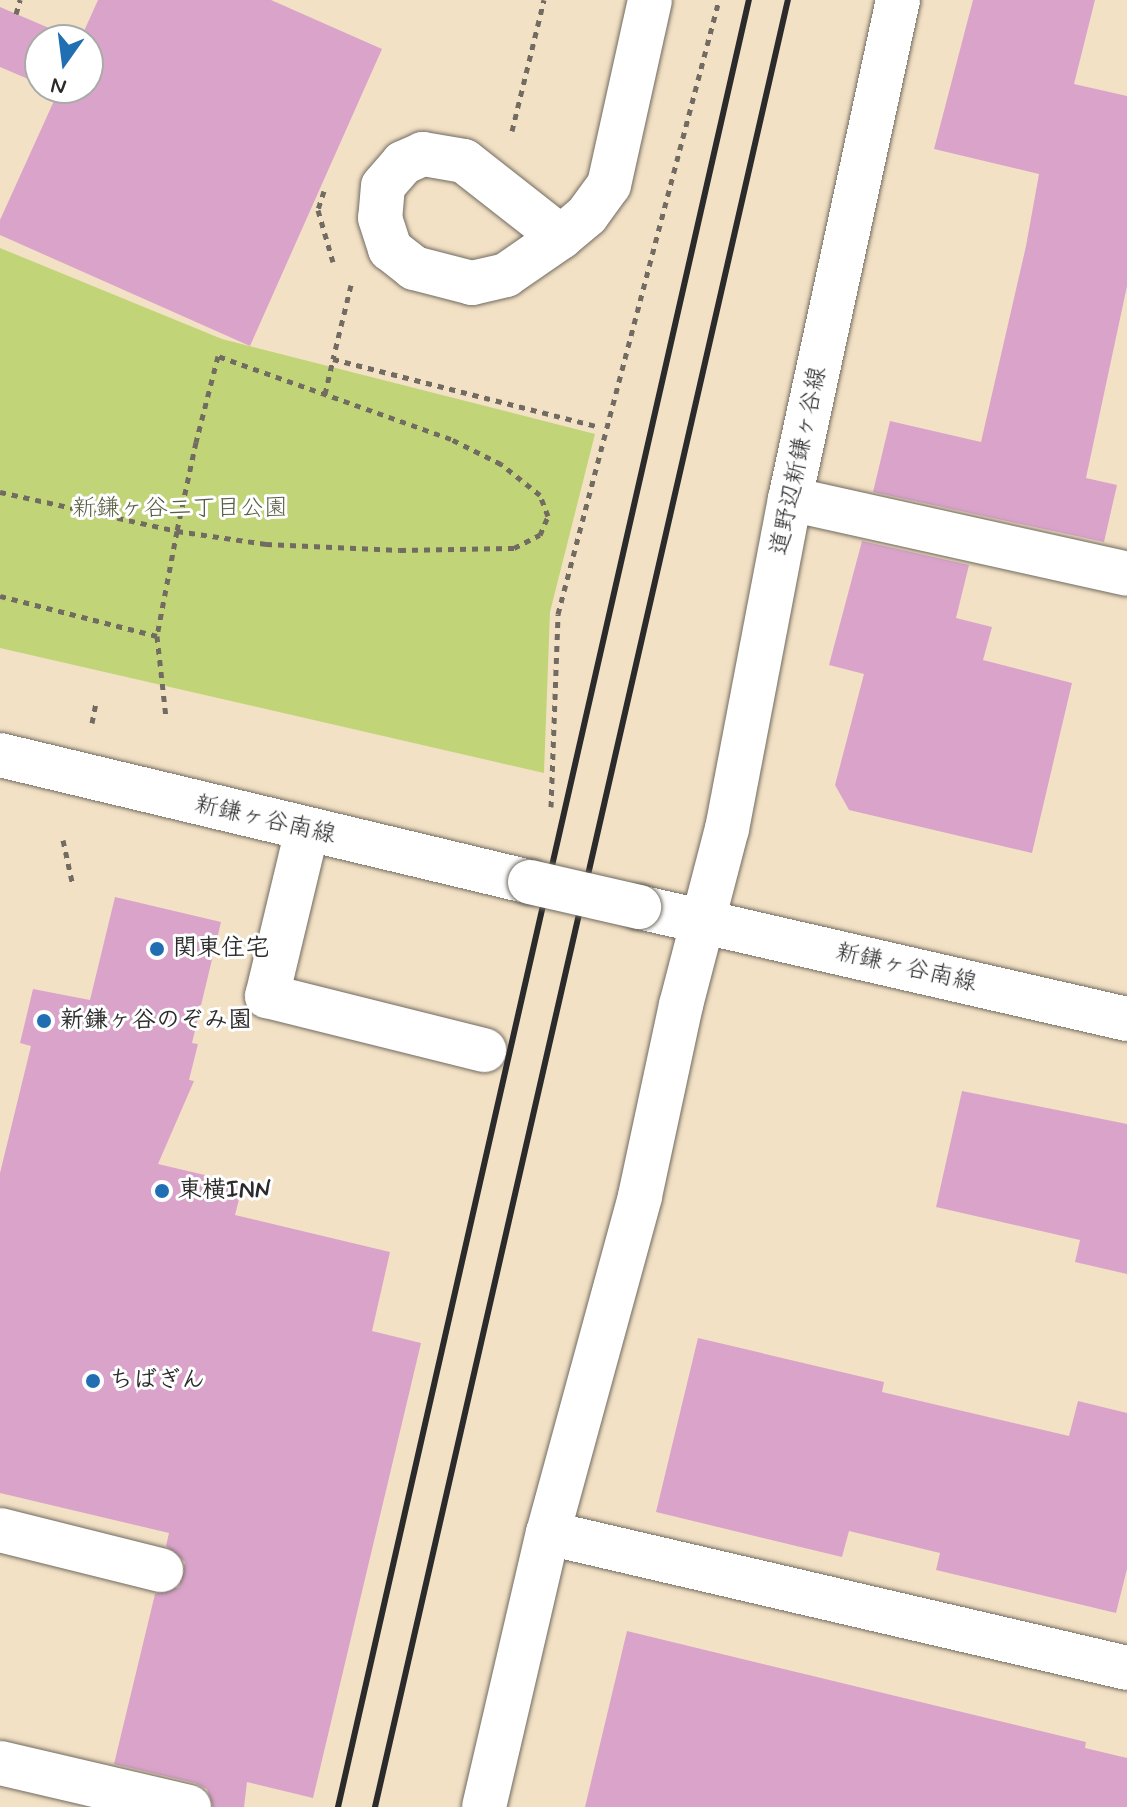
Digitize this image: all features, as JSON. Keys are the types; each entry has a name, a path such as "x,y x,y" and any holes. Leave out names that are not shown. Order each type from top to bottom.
{"street":[{"path":"561,237 587,215 609,185 650,0"},
{"name":"道野辺新鎌ヶ谷線","path":"484,1807 548,1533 640,1196 727,829 790,499 898,0"},
{"path":"790,499 1127,574"},
{"name":"新鎌ヶ谷南線","path":"0,755 307,830 1127,1019"},
{"path":"307,830 267,996 484,1050"},
{"path":"0,1530 161,1570"},
{"path":"548,1533 1127,1668"},
{"path":"0,1763 98,1797 189,1807"}],"path":[{"path":"16,14 20,0"},
{"path":"551,807 558,614 719,0"},
{"path":"0,492 177,531 266,544 400,550 514,548 540,535 548,516 540,495 501,464 451,439 218,356 177,531 157,636 166,718"},
{"path":"325,394 333,359"},
{"path":"0,596 157,636"},
{"path":"92,724 96,702"},
{"path":"63,840 73,886"}],"green space":[{"name":"新鎌ヶ谷二丁目公園","path":"0,248 222,339 595,434 550,612 544,773 0,648"}],"building":[{"path":"98,0 271,0 382,49 250,346 0,235 0,220 53,104 104,104 104,24 87,24"},
{"path":"973,0 1095,0 1074,84 1127,96 1127,286 1086,478 1117,485 1104,542 873,492 890,421 981,442 1026,246 1039,174 934,149"},
{"path":"0,7 40,24 24,24 24,77 0,67"},
{"path":"862,541 969,565 956,618 992,627 983,660 1072,683 1032,853 849,810 835,785 864,674 829,665"},
{"path":"115,897 221,922 192,1043 198,1044 189,1080 194,1081 158,1164 243,1184 235,1215 390,1252 372,1331 421,1343 313,1798 247,1782 244,1807 213,1807 207,1789 195,1783 114,1764 155,1594 179,1587 185,1562 166,1546 169,1533 0,1493 0,1173 31,1046 20,1043 33,989 90,1000"},
{"path":"962,1091 1127,1124 1127,1274 1075,1262 1080,1240 936,1207"},
{"path":"698,1338 884,1382 882,1392 1069,1436 1078,1401 1127,1413 1127,1569 1116,1613 936,1570 940,1553 849,1531 842,1557 656,1512"},
{"path":"627,1631 1086,1742 1085,1748 1127,1758 1127,1807 585,1807"}],"railway":[{"path":"338,1807 749,0"},
{"path":"375,1807 788,0"}],"place":[{"name":"関東住宅","path":"157,949"},
{"name":"新鎌ヶ谷のぞみ園","path":"44,1021"},
{"name":"東横INN","path":"162,1191"},
{"name":"ちばぎん","path":"93,1381"}]}
